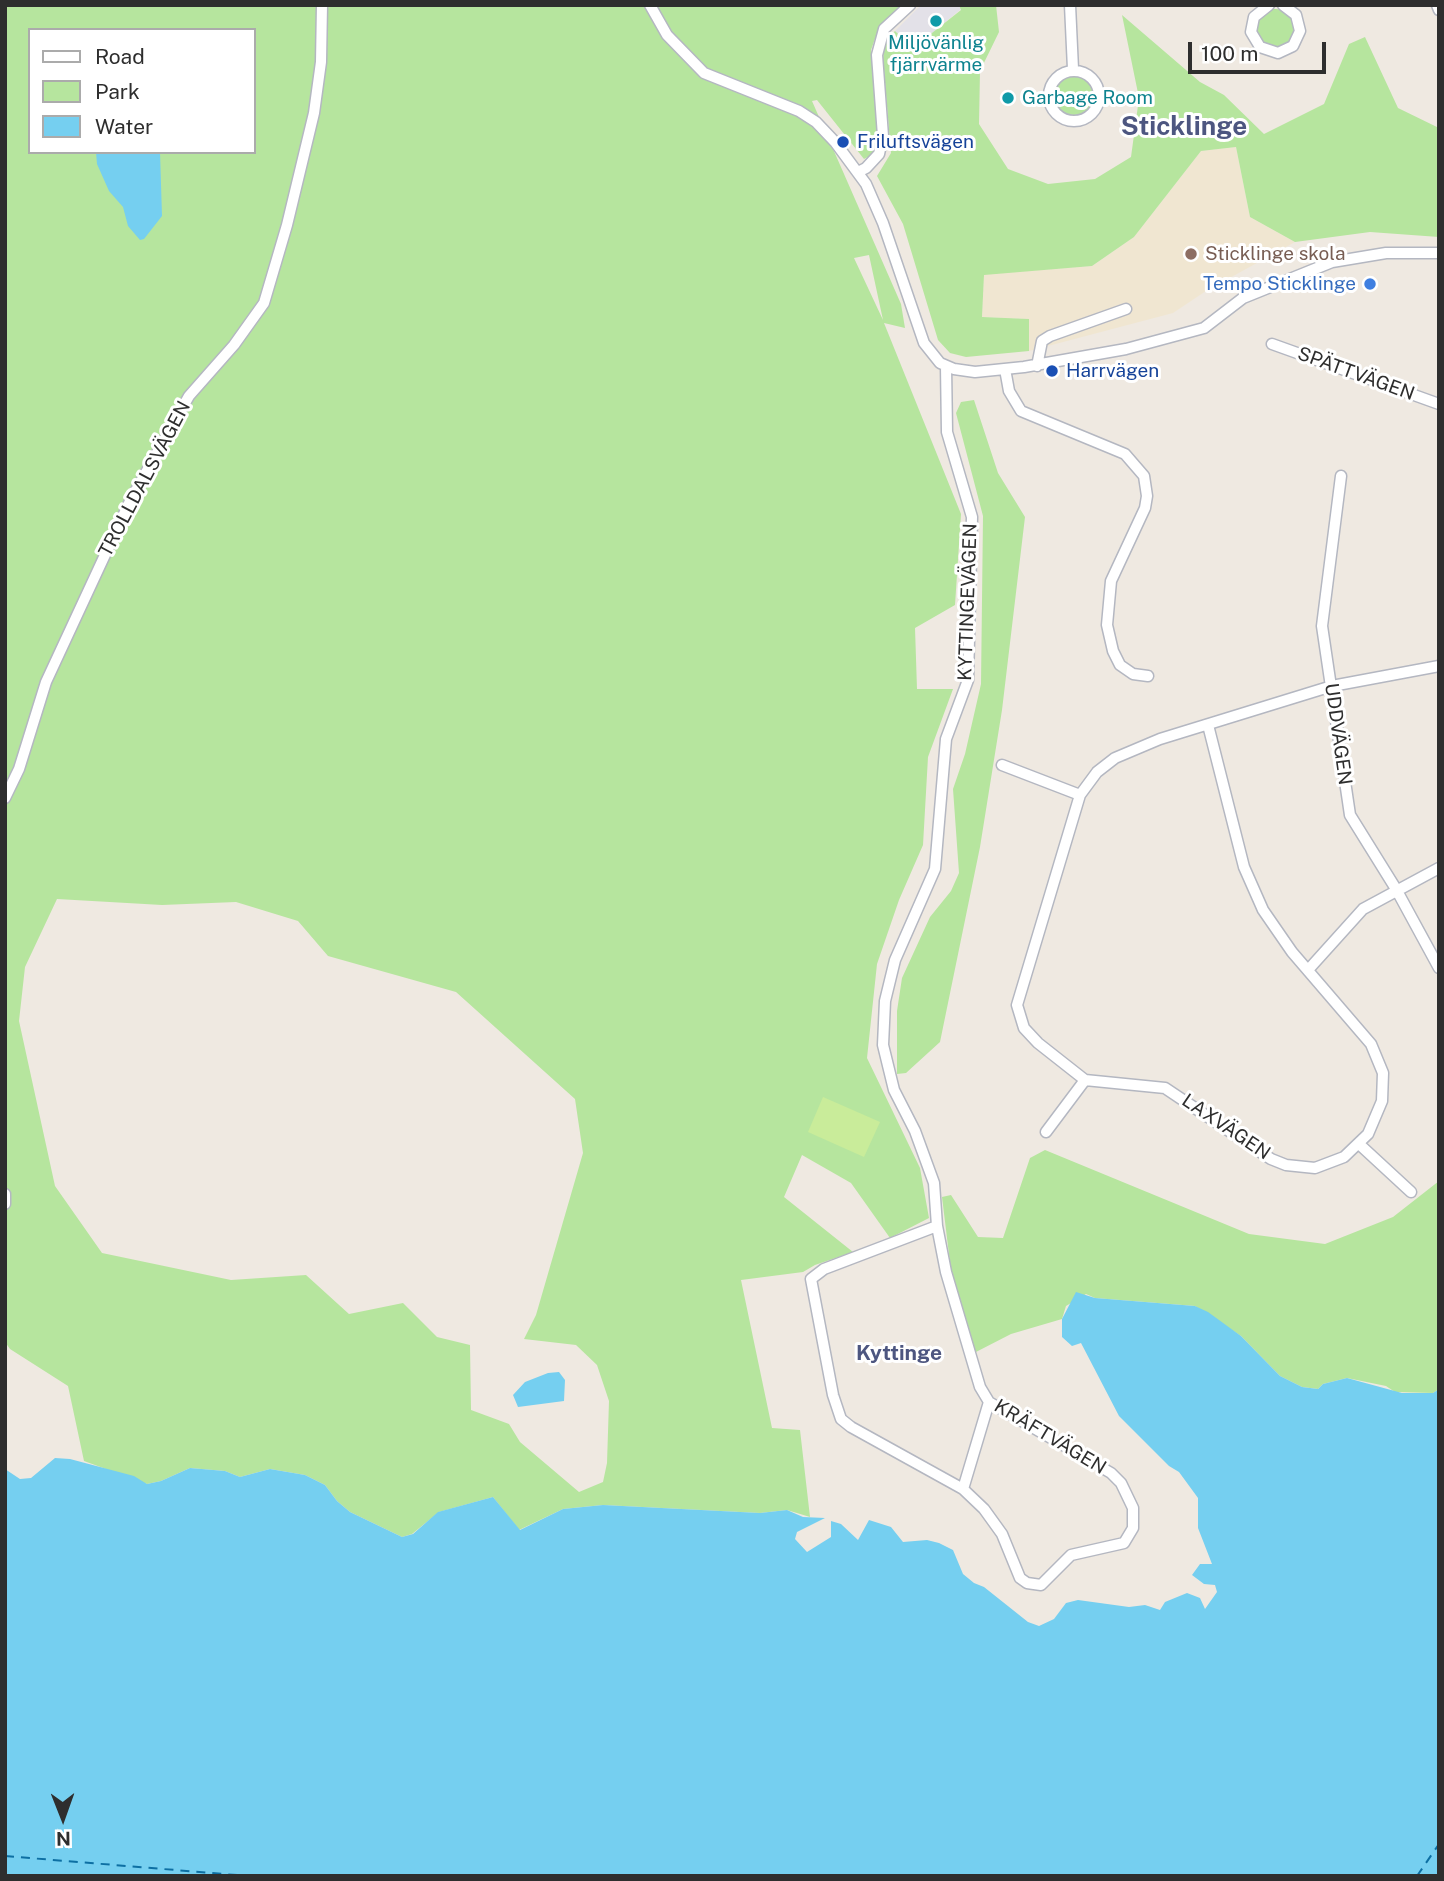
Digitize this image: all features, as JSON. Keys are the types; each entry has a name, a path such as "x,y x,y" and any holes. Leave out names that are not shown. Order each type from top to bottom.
{"street":[{"name":"TROLLDALSVÄGEN","path":"5,798 19,769 46,682 130,501 189,396 234,345 264,303 288,225 314,113 321,62 322,5"},
{"path":"650,5 667,35 704,73 733,87 776,101 816,122 858,172 883,223 924,342 932,356 946,366 975,372 1037,366 1126,349 1204,328 1243,298 1332,262 1386,253 1439,253"},
{"path":"858,172 866,168 879,153 883,136 877,55 884,29 910,5"},
{"path":"1070,5 1073,69"},
{"path":"1267,6 1254,17 1251,32 1260,47 1278,53 1293,46 1300,31 1296,15 1283,5"},
{"path":"1073,69 1090,77 1098,86 1099,100 1092,113 1081,120 1068,121 1057,114 1050,97 1058,78 1073,69"},
{"path":"1037,366 1042,341 1126,309"},
{"name":"SPÄTTVÄGEN","path":"1272,344 1439,404"},
{"name":"KYTTINGEVÄGEN","path":"937,1226 934,1183 887,1069 883,1022 895,960 935,869 946,739 968,680 972,517 947,432 946,366"},
{"path":"1005,369 1009,391 1021,411 1125,454 1144,476 1147,496 1145,508 1111,580 1107,625 1109,641 1120,665 1133,674 1148,677"},
{"name":"UDDVÄGEN","path":"1341,476 1322,626 1350,815 1396,888 1439,968"},
{"path":"1046,1132 1085,1080 1038,1043 1024,1028 1017,1004 1080,795 1097,772 1132,748 1332,686 1439,666"},
{"name":"LAXVÄGEN","path":"1085,1080 1150,1085 1174,1091 1253,1148 1286,1166 1315,1168 1331,1164 1359,1144 1377,1118 1383,1093 1383,1073 1371,1044 1280,935 1254,893 1244,867 1208,725"},
{"path":"1002,765 1080,795"},
{"path":"1308,970 1363,909 1396,888 1439,868"},
{"path":"1359,1144 1411,1192"},
{"path":"5,1194 5,1204"},
{"path":"937,1226 824,1269 811,1279 832,1395 841,1419 863,1435 941,1474 963,1489 989,1402"},
{"name":"KRÄFTVÄGEN","path":"937,1226 946,1272 979,1387 989,1402 1111,1473 1129,1495 1133,1528 1124,1543 1078,1552 1045,1583 1034,1585 1020,1578 1002,1534 984,1509 963,1489"}],"shaded area":[{"path":"921,5 959,5 961,9 913,49 895,31"},
{"name":"Sticklinge skola","path":"1236,147 1250,217 1295,242 1206,291 1173,313 1029,351 1029,319 982,317 984,274 1092,266 1134,237 1201,151"}],"green space":[{"path":"5,5 901,5 878,30 871,50 878,133 872,155 864,159 817,100 812,101 901,304 905,328 884,323 961,514 955,605 915,628 917,689 953,689 928,757 923,845 899,900 877,964 867,1058 920,1168 929,1218 890,1238 851,1183 802,1155 784,1197 853,1252 803,1272 741,1280 772,1428 800,1430 810,1517 787,1510 760,1513 603,1505 563,1509 519,1530 493,1497 439,1512 412,1534 402,1537 350,1512 325,1485 305,1475 270,1469 240,1477 225,1471 190,1468 147,1484 84,1461 68,1386 10,1349 5,1342","holes":["869,255 883,320 854,258","57,899 162,905 236,902 298,921 328,956 456,992 575,1099 583,1153 536,1315 524,1339 576,1345 597,1365 609,1401 607,1463 603,1482 579,1492 520,1442 509,1424 471,1410 470,1345 437,1337 403,1303 349,1314 306,1275 231,1280 102,1253 55,1186 19,1021 25,967"]},
{"path":"959,5 996,5 999,32 980,71 979,124 1008,169 1048,184 1095,179 1131,157 1139,98 1122,15 1200,82 1224,95 1264,134 1324,104 1349,44 1365,37 1398,108 1439,128 1439,237 1370,232 1295,242 1250,217 1236,147 1201,151 1134,237 1092,266 984,275 982,317 1029,319 1029,351 966,357 950,353 938,340 903,224 877,176 891,153 883,59 885,40 895,31 913,48 961,10"},
{"path":"1275,9 1289,14 1294,28 1289,42 1275,47 1261,42 1256,28 1261,14"},
{"path":"1074,75 1088,81 1094,95 1088,109 1074,115 1060,109 1054,95 1060,81"},
{"path":"974,400 998,473 1025,517 1002,710 980,847 940,1042 906,1073 897,1074 897,1011 902,978 930,917 951,891 959,873 953,789 965,754 981,684 983,516 956,413 961,402"},
{"path":"823,1097 880,1122 864,1157 808,1132"},
{"path":"1045,1150 1249,1234 1325,1244 1393,1217 1439,1181 1439,1389 1433,1393 1395,1392 1386,1386 1347,1378 1323,1384 1318,1389 1302,1387 1280,1376 1241,1336 1195,1306 1095,1298 1086,1294 1066,1306 1062,1319 1011,1334 974,1353 952,1279 942,1197 951,1195 978,1237 1003,1238 1030,1158"}],"water":[{"path":"96,154 160,154 162,216 144,239 140,240 128,226 123,207 109,191 97,164"},
{"path":"1076,1292 1095,1298 1195,1306 1241,1336 1280,1376 1302,1387 1318,1389 1323,1384 1347,1378 1402,1393 1433,1393 1439,1389 1439,1876 5,1876 5,1469 20,1479 31,1478 55,1458 70,1459 134,1476 147,1484 190,1468 225,1471 240,1477 270,1469 305,1475 325,1485 350,1512 402,1537 413,1534 438,1512 493,1497 520,1530 563,1509 603,1505 760,1513 787,1510 803,1517 825,1518 797,1532 795,1539 807,1552 831,1537 831,1521 841,1524 858,1540 869,1520 891,1527 903,1542 927,1540 939,1543 953,1550 963,1574 1028,1622 1039,1626 1054,1619 1066,1603 1078,1600 1129,1607 1145,1605 1160,1610 1165,1602 1187,1593 1200,1598 1205,1609 1217,1592 1215,1585 1204,1584 1192,1575 1200,1564 1212,1564 1198,1528 1198,1498 1179,1472 1169,1466 1119,1416 1081,1343 1072,1346 1062,1337 1062,1319"},
{"path":"559,1372 565,1380 564,1401 518,1407 513,1395 525,1382 548,1373"}],"ferry route":[{"path":"1417,1876 1439,1844"},
{"path":"5,1856 248,1876"}],"place":[{"name":"Miljövänlig fjärrvärme","path":"936,21"},
{"name":"Garbage Room","path":"1008,98"},
{"name":"Friluftsvägen","path":"843,142"},
{"name":"Sticklinge skola","path":"1191,254"},
{"name":"Tempo Sticklinge","path":"1370,284"},
{"name":"Harrvägen","path":"1052,371"}],"district":[{"name":"Sticklinge","path":"1184,127"},
{"name":"Kyttinge","path":"899,1354"}]}
